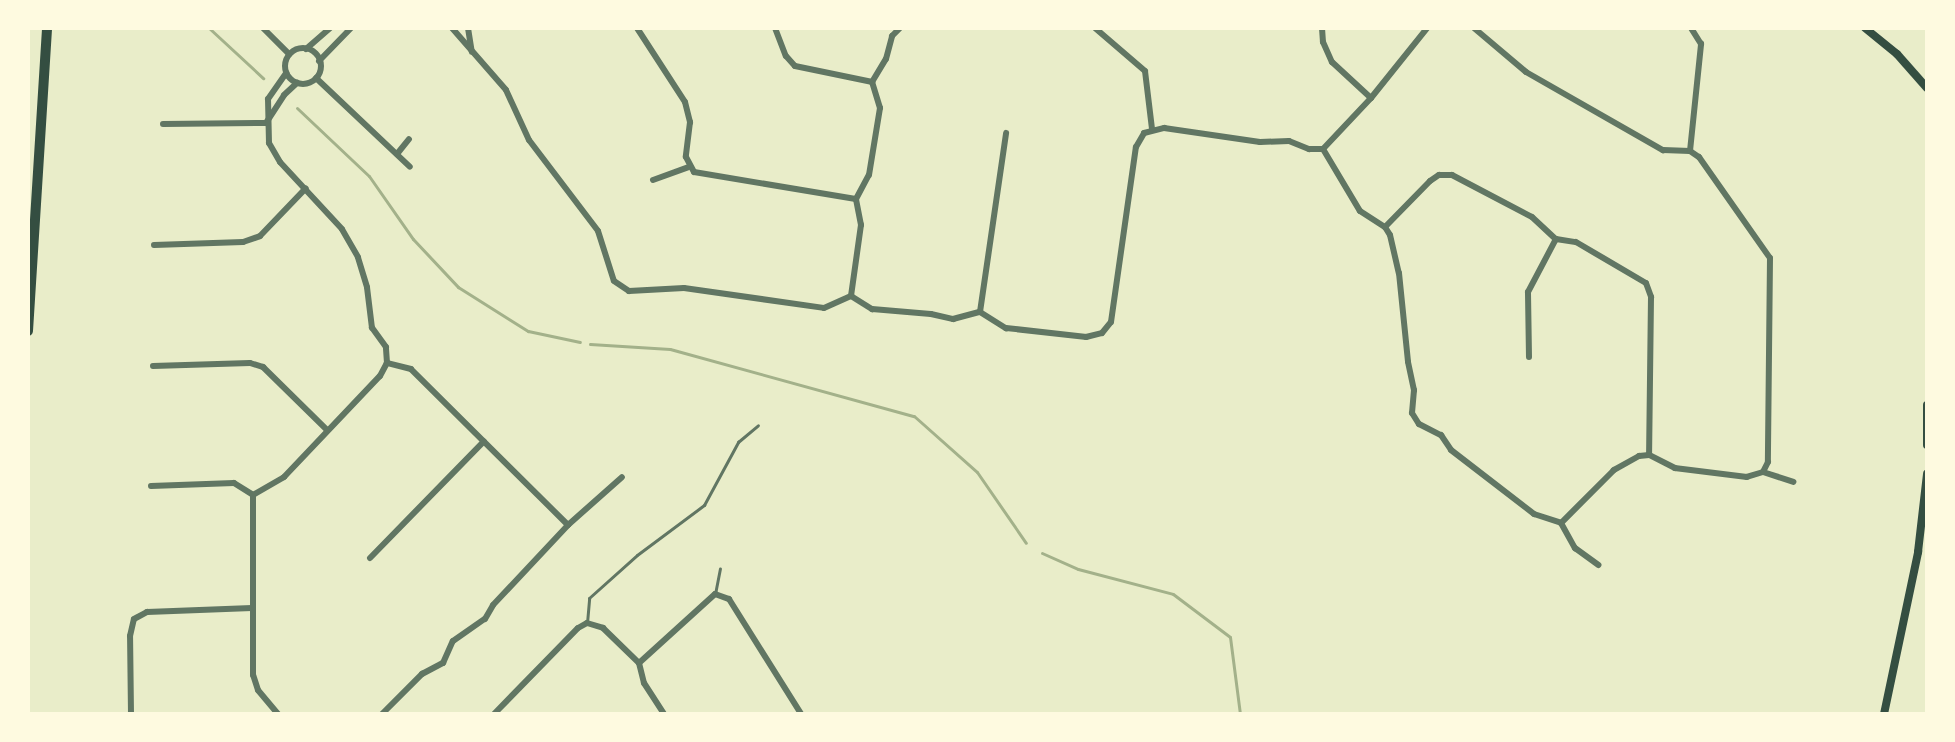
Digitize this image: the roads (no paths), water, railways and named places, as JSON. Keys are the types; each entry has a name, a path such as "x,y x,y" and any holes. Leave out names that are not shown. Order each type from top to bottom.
{"highway":[{"path":"28,331 47,28"}],"main road":[{"path":"1865,28 1897,54 1927,88"},
{"path":"1927,405 1927,445"},
{"path":"1884,714 1918,552 1927,474"}],"street":[{"path":"263,28 289,54"},
{"path":"253,495 284,477 380,376 387,363 386,347 372,328 367,287 358,257 342,229 280,162 269,143 266,123 268,99 286,73 285,63 289,54 306,49 330,28"},
{"path":"316,78 319,61 351,28"},
{"path":"452,28 506,90 529,140 583,207 605,244 611,276 629,291 684,288 824,308 851,296"},
{"path":"468,28 472,52"},
{"path":"637,28 689,113 688,167"},
{"path":"775,28 786,56 795,66 872,82"},
{"path":"851,296 861,225 856,199 871,169 880,108 872,82 886,59 892,36 900,28"},
{"path":"1095,28 1145,71 1152,129"},
{"path":"1110,39 1115,28"},
{"path":"1322,28 1323,42 1332,62 1371,98"},
{"path":"851,296 872,309 953,319 980,312 1006,328 1086,337 1102,333 1111,322 1136,147 1144,133 1164,128 1260,142 1289,141 1309,149 1323,149 1371,98 1427,28"},
{"path":"1474,28 1526,72 1663,150 1690,151 1699,157 1770,258 1768,462 1763,472"},
{"path":"1690,151 1701,44 1691,28"},
{"path":"306,49 319,61"},
{"path":"286,73 297,83 307,83 316,78"},
{"path":"316,78 410,167"},
{"path":"266,123 284,95 297,83"},
{"path":"163,124 266,123"},
{"path":"980,312 1006,133"},
{"path":"397,154 409,139"},
{"path":"1323,149 1360,211 1385,227 1399,273 1414,390 1412,413 1419,424 1441,435 1451,450 1534,514 1561,523 1575,548 1598,565"},
{"path":"653,180 688,167"},
{"path":"688,167 703,176 856,199"},
{"path":"1385,227 1430,181 1439,175 1452,175 1532,217 1556,239 1576,242 1646,283 1651,297 1649,455"},
{"path":"154,245 243,242 260,236 306,188"},
{"path":"1529,357 1528,292 1556,239"},
{"path":"153,366 250,363 263,367 327,430"},
{"path":"387,363 411,369 568,525"},
{"path":"370,558 484,441"},
{"path":"1561,523 1614,470 1639,456 1649,455 1675,468 1747,477 1763,472 1793,482"},
{"path":"382,714 422,674 443,663 453,641 485,619 493,605 568,525 622,477"},
{"path":"151,486 234,483 253,495"},
{"path":"253,495 253,675 258,690 278,714"},
{"path":"639,663 715,594 729,599 801,714"},
{"path":"131,714 130,636 134,619 147,612 252,608"},
{"path":"494,714 578,628 587,623 603,628 639,663 644,683 664,714"}],"lane":[{"path":"587,623 589,598 637,555 704,505 738,442 758,425"},
{"path":"715,594 720,568"}],"waterway":[{"path":"209,28 263,78"},
{"path":"297,108 369,176 413,239 458,287 528,331 580,342"},
{"path":"590,344 670,349 914,416 977,472 1026,543"},
{"path":"1042,553 1078,569 1173,594 1230,637 1240,714"}]}
